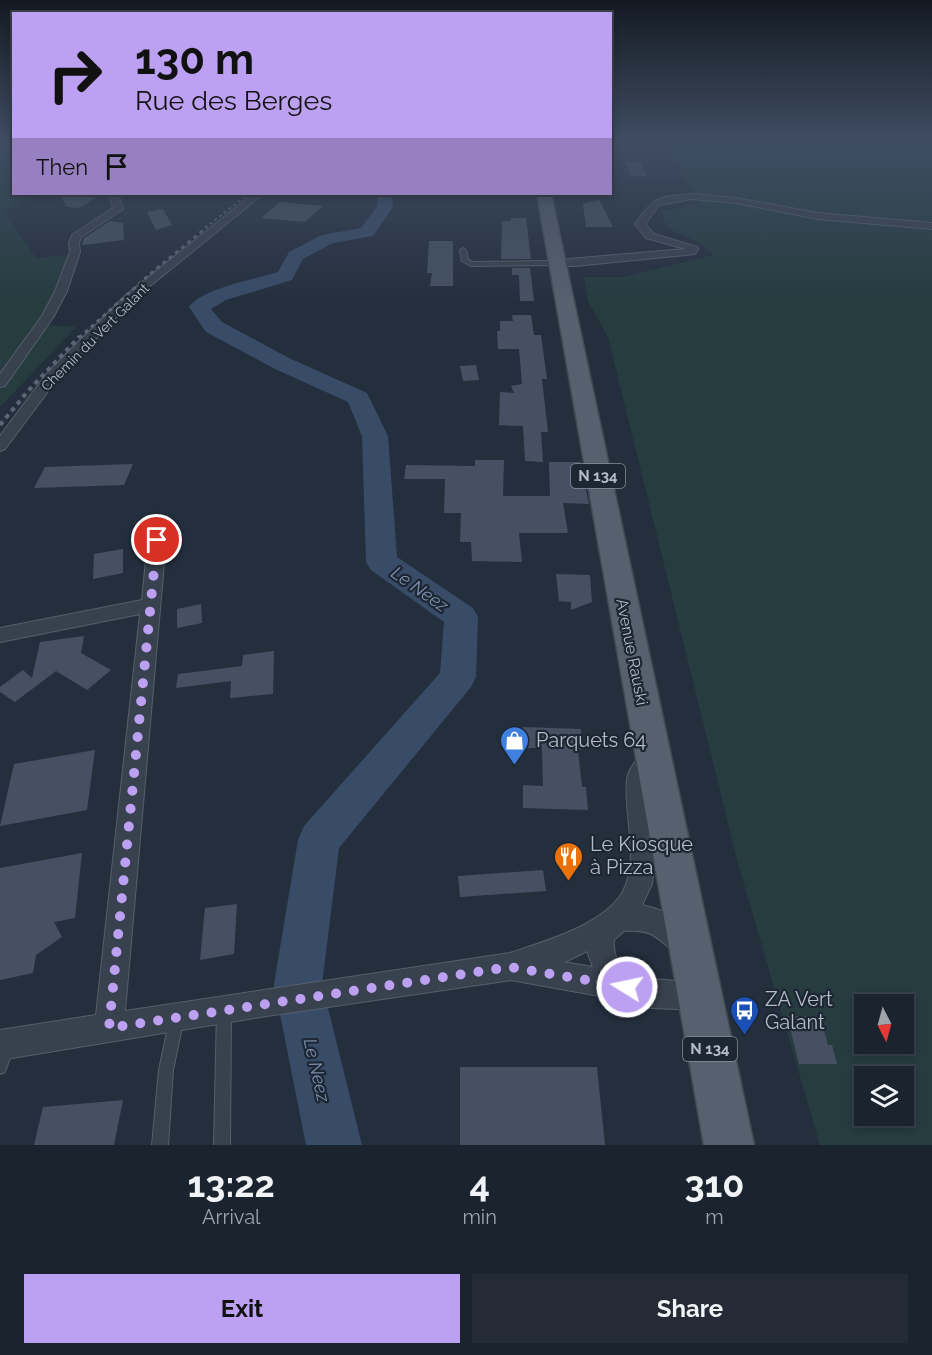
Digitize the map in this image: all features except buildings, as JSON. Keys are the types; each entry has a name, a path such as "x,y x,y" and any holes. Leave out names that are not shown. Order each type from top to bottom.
{"main road":[{"name":"Avenue Rauski","path":"544,195 729,1145"}],"street":[{"path":"0,383 48,316 61,291 75,252 74,243 77,235 118,209 114,195"},
{"name":"Chemin du Vert Galant","path":"0,446 53,375 130,297 257,195"},
{"path":"557,263 691,252 693,249 688,246 650,236 640,224 658,202 688,197 714,198 859,221 932,226"},
{"path":"109,1028 157,540"},
{"path":"0,635 151,605"},
{"path":"627,987 612,976 604,963 600,949 604,933 630,904 639,884 642,861 638,777 653,758"},
{"path":"3,1052 109,1028 177,1016 510,967 555,952 618,918 640,916 663,926 680,937 691,953"},
{"path":"510,967 627,987 652,994 699,996"}],"lane":[{"path":"463,250 465,261 471,264 557,263"},
{"path":"222,1145 224,1009"},
{"path":"160,1145 166,1070 177,1016"}],"green space":[{"path":"0,194 42,195 3,210 36,258 70,255 38,324 76,327 0,407"},
{"path":"693,194 932,194 932,1145 820,1145 737,860 608,337 588,301 584,277 622,277 714,255 697,241 669,228 662,212 698,203"}],"waterway":[{"name":"Le Neez","path":"334,1145 298,984 319,840 458,677 461,617 382,562 375,436 358,398 281,363 214,327 199,307 219,296 285,276 296,256 328,239 367,232 385,207 386,195"}],"railway":[{"path":"205,228 247,195"},
{"path":"79,338 207,227"},
{"path":"0,425 28,391 80,336"}],"place":[{"name":"Parquets 64","path":"515,766"},
{"name":"Le Kiosque à Pizza","path":"569,882"},
{"name":"ZA Vert Galant","path":"744,1036"}],"route":[{"path":"157,540 109,1028 267,1002 510,967 627,987"}]}
